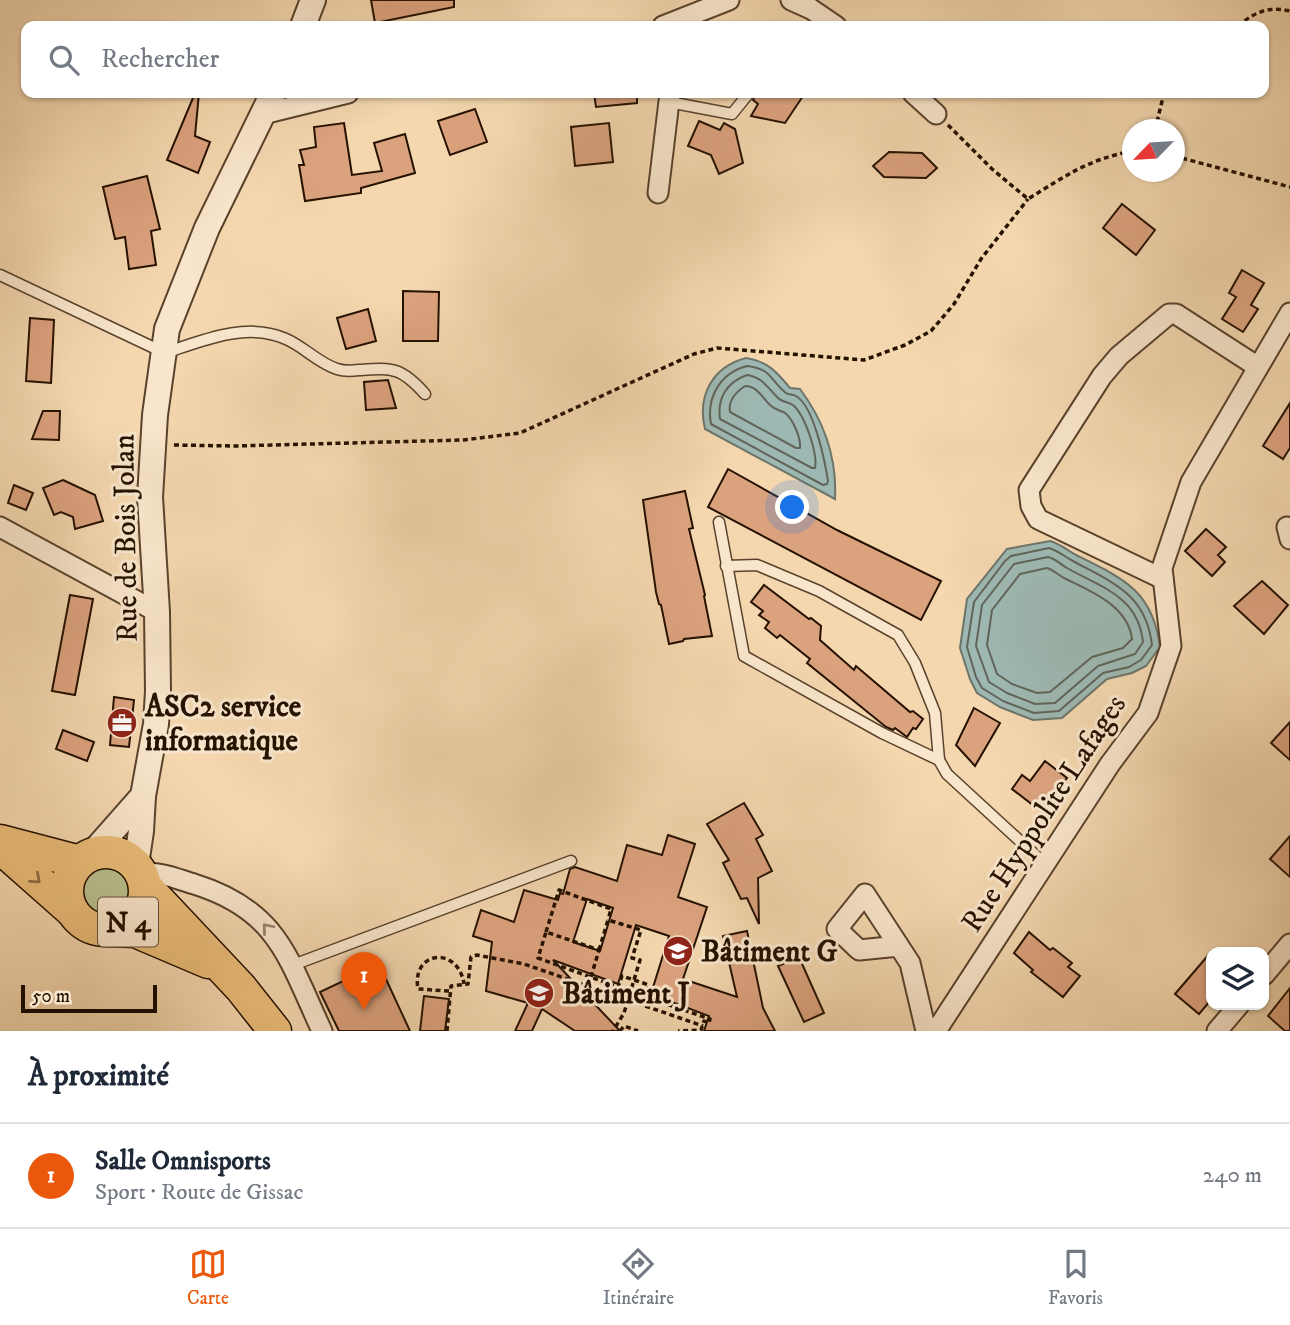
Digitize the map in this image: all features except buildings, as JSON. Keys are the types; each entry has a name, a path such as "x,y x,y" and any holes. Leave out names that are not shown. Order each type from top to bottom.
{"main road":[{"name":"N 4","path":"0,841 85,859"},
{"name":"N 4","path":"0,848 71,910 78,920 88,926 135,931 219,966"},
{"name":"N 4","path":"71,910 66,890 68,879 85,859 102,853 126,858 219,966 253,1001 275,1031"},
{"name":"N 4","path":"111,930 122,926 140,910 145,898 141,875"}],"street":[{"path":"305,21 313,0"},
{"path":"681,21 729,0"},
{"path":"791,0 829,21"},
{"path":"268,103 308,98"},
{"path":"658,193 669,98"},
{"path":"918,98 936,114"},
{"name":"Rue de Bois Jolan","path":"141,875 143,796 159,691 158,612 150,497 153,445 167,329 207,228 268,103"},
{"name":"Rue Hyppolite Lafages","path":"936,1031 1110,764 1148,713 1171,646 1162,568 1191,482 1290,313"},
{"path":"1163,579 1038,519 1031,506 1029,490 1102,376 1119,356 1169,314 1176,314 1258,367"},
{"path":"0,527 158,612"},
{"path":"85,859 143,796"},
{"path":"141,875 155,873 220,892 262,922 293,965 322,1031"},
{"path":"1269,969 1290,944"},
{"path":"899,946 910,963 926,1031"},
{"path":"1217,1031 1235,1010"}],"lane":[{"path":"669,98 732,114 745,98"},
{"path":"0,275 164,353 223,335 261,333 285,338 337,369 353,371 389,368 400,371 425,394"},
{"path":"719,522 744,656 882,733 939,760"},
{"path":"726,566 757,565 819,591 898,635 915,663 935,713 939,760 947,774 1045,865"},
{"path":"293,965 571,861"}],"path":[{"path":"1245,21 1259,11 1277,8 1290,11"},
{"path":"1158,119 1163,98"},
{"path":"936,114 992,169 1028,199"},
{"path":"153,445 234,446 463,440 520,433 694,354 717,348 864,359 905,345 931,331 954,304 981,259 1028,199 1079,167 1122,153"},
{"path":"1185,159 1290,187"},
{"path":"591,977 611,909 559,890 538,958 618,988 628,1000"},
{"path":"608,920 641,930 632,958 640,960 624,1013 613,1031"},
{"path":"546,932 600,950"},
{"path":"447,1031 451,986 468,984 471,957 477,955 524,964 703,1027"},
{"path":"450,991 418,989 417,976 422,965 438,957 446,958 459,967 464,984"},
{"path":"618,988 622,976 649,985 646,996"},
{"path":"628,1000 646,996 710,1019 709,1023 704,1021 701,1030 678,1031"},
{"path":"620,1031 624,1026 638,1031"}],"green space":[{"path":"103,858 114,858 133,869 140,900 128,917 100,922 94,920 83,912 76,899 77,878 85,869"}],"water":[{"path":"746,358 771,368 790,388 800,389 808,401 822,427 831,455 835,499 705,429 703,405 710,384 724,368"},
{"path":"1050,541 1110,572 1134,590 1151,613 1160,647 1146,666 1132,673 1107,679 1062,718 1033,720 1000,707 977,693 960,648 967,599 1007,549"}],"place":[{"name":"ASC2 service informatique","path":"122,723"},
{"name":"Bâtiment G","path":"678,951"},
{"name":"Bâtiment J","path":"539,993"},
{"name":"Salle Omnisports","path":"364,1010"}]}
